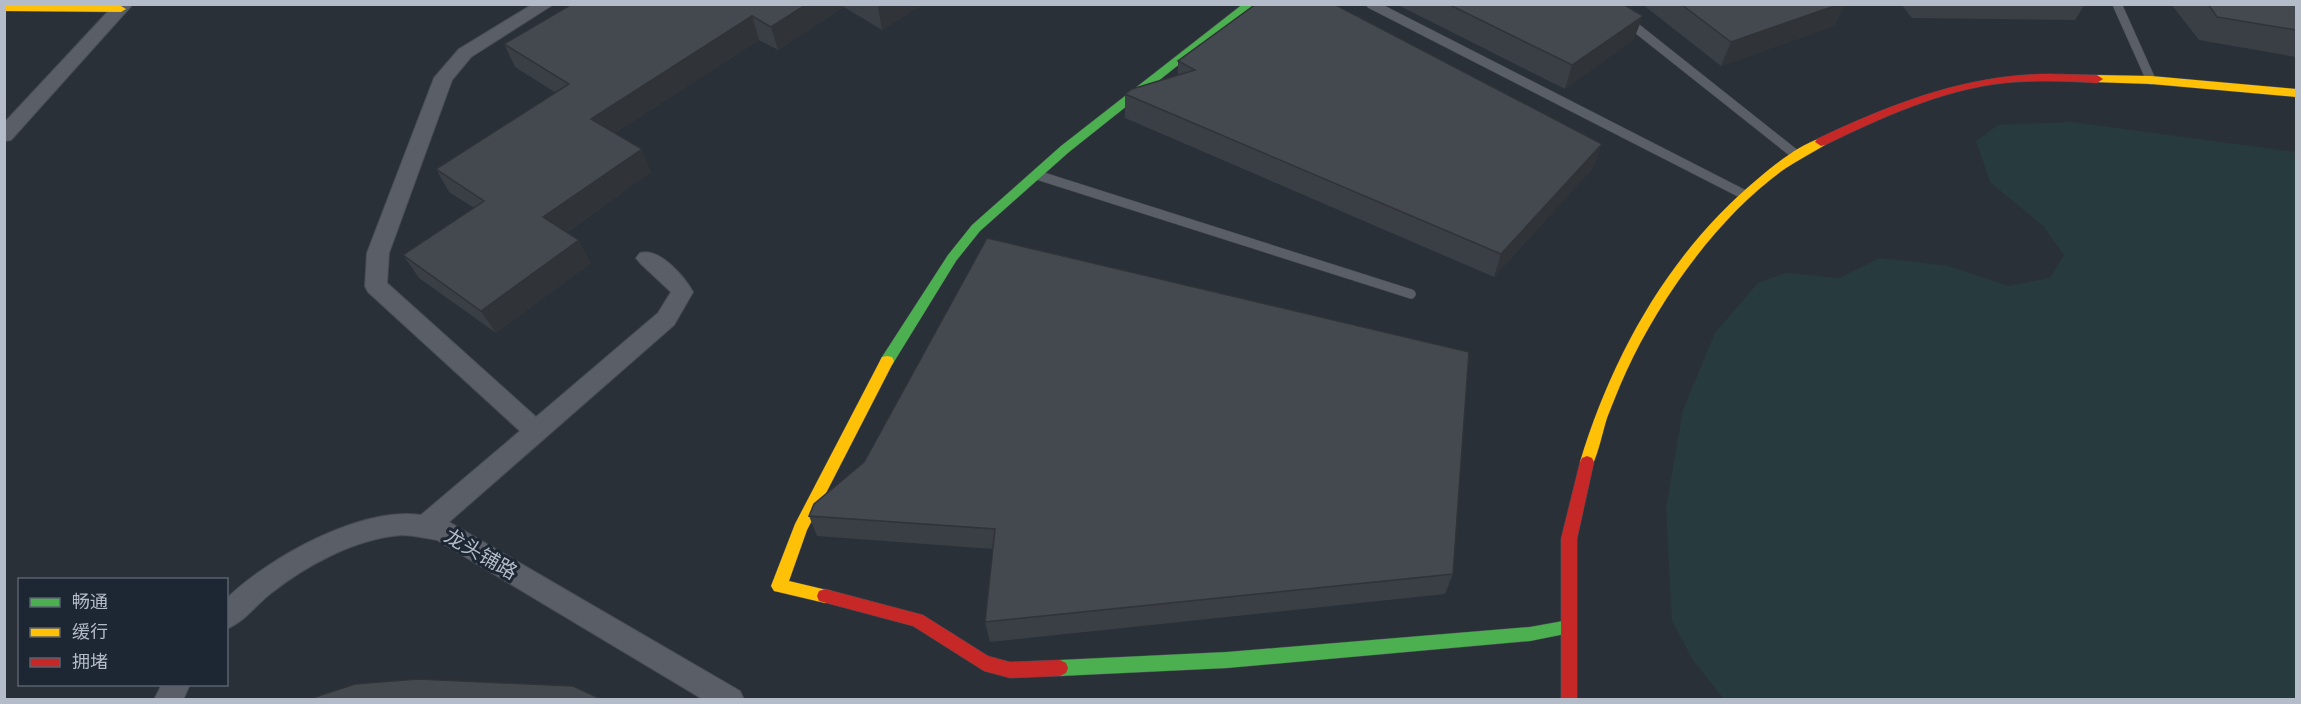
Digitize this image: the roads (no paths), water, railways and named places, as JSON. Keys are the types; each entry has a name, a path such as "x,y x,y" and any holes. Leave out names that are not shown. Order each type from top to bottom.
{"street":[{"path":"536,431 376,286 378,253 443,78 465,53 546,4"},
{"path":"1250,4 1035,175 976,228 952,258 884,366 800,529 779,586 864,605 917,620 984,663 1010,670 1227,660 1530,634 1569,627"},
{"path":"4,8 123,7"},
{"path":"4,135 123,7"},
{"path":"1569,699 1569,539 1594,432 1638,334 1693,252 1745,195 1795,154 1890,109 1974,84 2038,77 2151,80 2296,93"},
{"path":"424,528 666,319 682,292 676,283 647,258"},
{"name":"龙头铺路","path":"228,615 246,595 300,559 353,536 399,525 442,530 730,699"},
{"path":"168,699 176,686"}],"lane":[{"path":"1371,4 1745,195"},
{"path":"1606,4 1795,154"},
{"path":"2117,4 2151,80"},
{"path":"1035,175 1412,294"}]}
